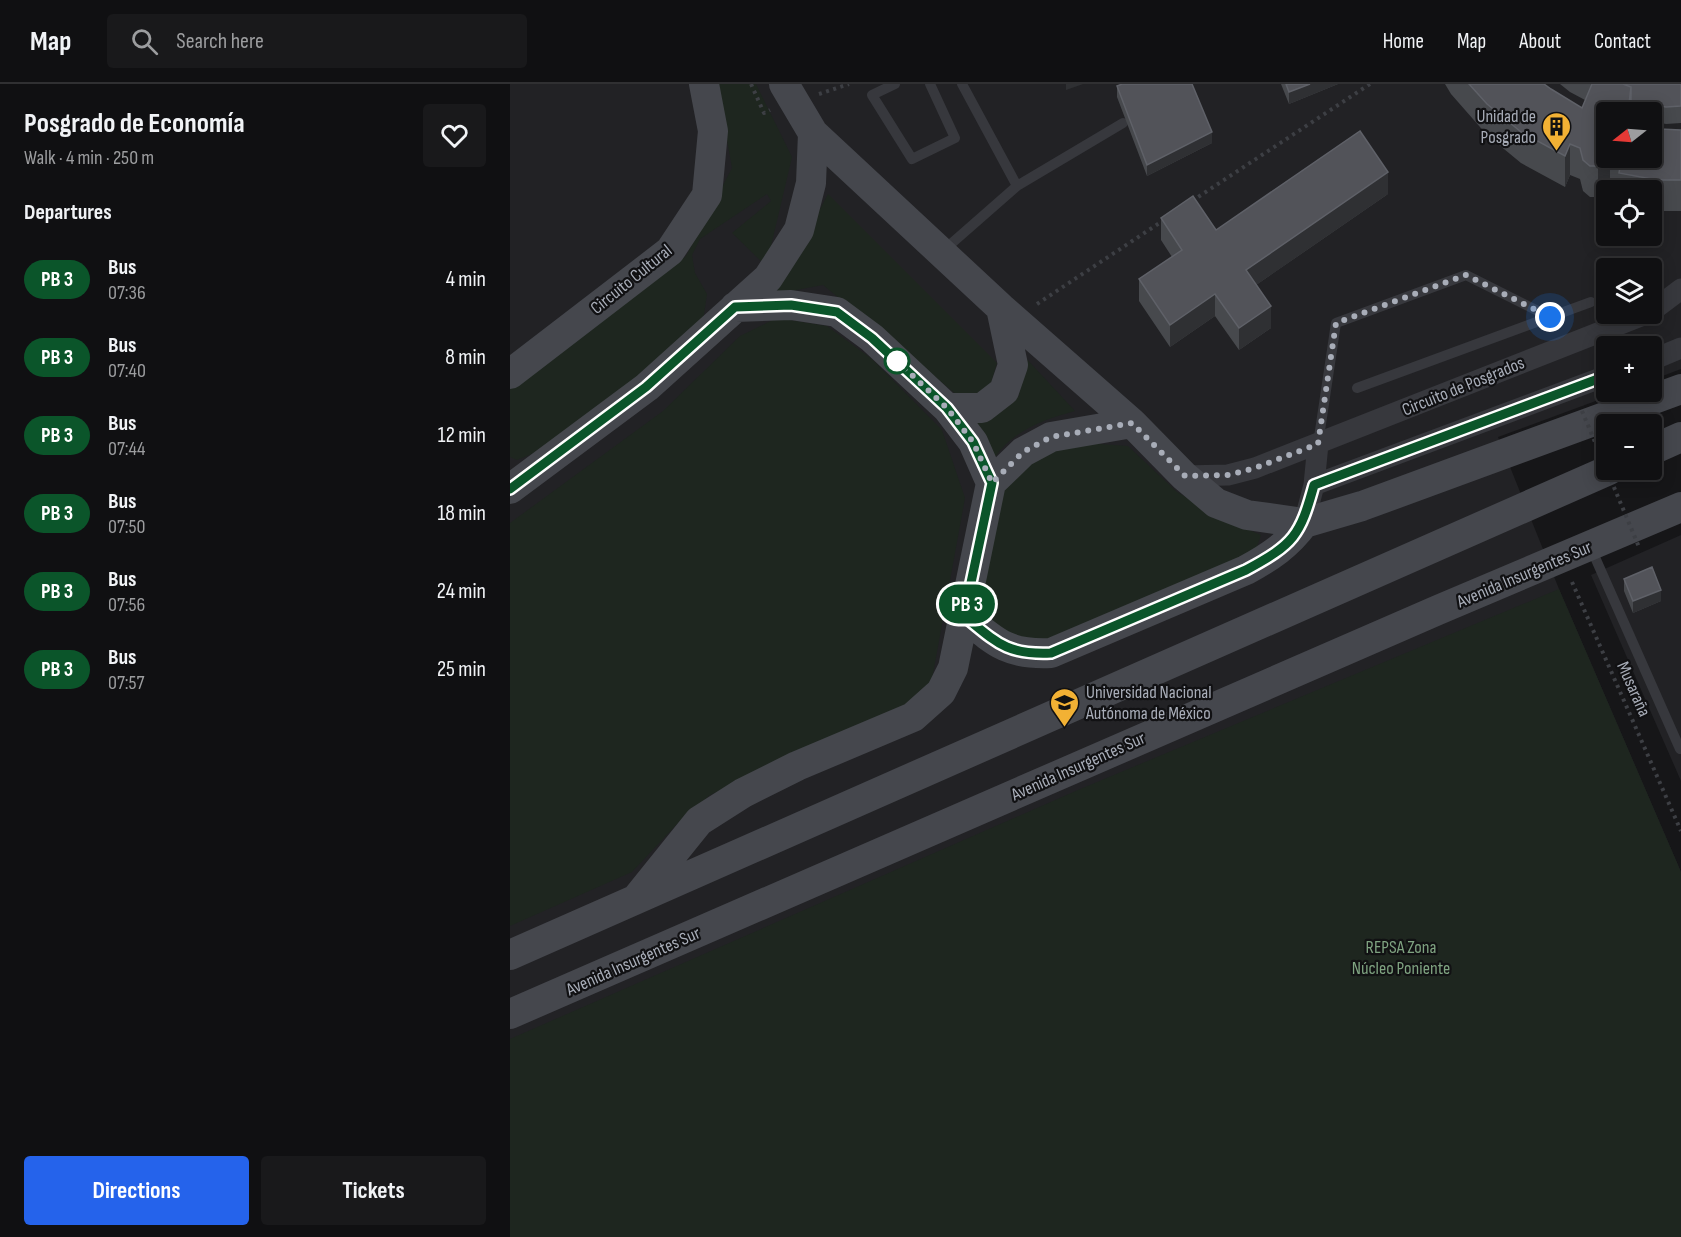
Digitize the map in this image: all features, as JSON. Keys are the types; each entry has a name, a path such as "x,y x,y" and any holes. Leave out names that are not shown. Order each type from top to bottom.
{"street":[{"name":"Circuito Cultural","path":"510,374 670,251 707,195 713,131 704,84"},
{"path":"784,84 813,133 1007,314 1132,423 1185,476 1216,503 1247,515 1304,523 1362,506 1681,389"},
{"path":"510,489 646,387 768,278 799,230 811,183 813,133"},
{"path":"1662,304 1681,290"},
{"path":"735,307 791,305 837,312 872,338 947,408 973,442 992,483"},
{"path":"947,408 982,408 1004,391 1013,364 1007,314"},
{"name":"Circuito de Posgrados","path":"1185,476 1228,475 1255,468 1621,324"},
{"path":"1662,356 1681,348"},
{"path":"1314,485 1596,380"},
{"path":"632,904 699,821 743,793 797,766 913,717 941,692 953,668 992,483 1023,452 1051,437 1132,423"},
{"path":"1662,445 1681,436"},
{"path":"964,616 994,641 1023,655 1051,653 1246,570 1272,556 1292,540 1304,523 1314,485 1318,444"},
{"path":"510,470 527,472 551,459"},
{"path":"510,956 1596,476"},
{"name":"Avenida Insurgentes Sur","path":"510,1014 1681,507"}],"lane":[{"path":"895,84 872,95 912,159 955,138 930,84"},
{"path":"962,84 1017,186"},
{"path":"941,252 1017,186 1123,123"},
{"path":"1318,444 1336,323 1466,275 1550,317"},
{"path":"1357,388 1591,302"},
{"path":"1578,551 1680,749"}],"path":[{"path":"819,94 849,84"},
{"path":"1182,208 1370,84"},
{"path":"1007,314 1172,215"},
{"path":"1582,411 1639,548"},
{"name":"Musaraña","path":"1578,551 1570,576 1681,831"}],"shaded area":[{"name":"Universidad Nacional Autónoma de México","path":"510,84 1681,84 1681,369 1662,376 1662,336 1596,336 1596,401 1498,437 1559,589 1681,872 1681,1237 510,1237"},
{"path":"1681,535 1681,781 1591,575"}],"green space":[{"path":"717,84 756,84 792,157 768,259 763,263 732,233 771,201 767,194 700,239 692,255 695,273 707,294 703,322 554,445 517,460 510,457 510,385 686,256 732,168"},
{"path":"828,194 997,363 989,390 962,399 823,285 775,294"},
{"path":"777,318 827,326 872,359 942,430 965,498 931,685 885,721 710,795 678,823 632,872 510,926 510,523 663,411 740,336"},
{"path":"1023,355 1075,411 1031,427 1011,440 995,457 970,418 991,412 1019,396"},
{"path":"1071,442 1128,446 1177,492 1226,520 1261,535 1255,552 1055,642 1028,640 992,626 976,604 995,496 1029,464"},
{"name":"REPSA Zona Núcleo Poniente","path":"1559,589 1681,872 1681,1237 510,1237 510,1039 1078,790"}],"building":[{"path":"1122,84 1192,84 1212,132 1147,165 1117,86"},
{"path":"1286,84 1310,84 1289,92"},
{"path":"1469,84 1544,84 1582,108 1592,84 1623,84 1631,87 1629,102 1596,102 1596,166 1590,166 1583,160 1580,148 1570,144 1565,156 1521,132 1487,104"},
{"path":"1623,84 1681,84 1681,106 1666,107 1662,106 1662,102 1631,101 1631,87"},
{"path":"1662,129 1681,130 1681,180 1657,180 1619,173 1620,168 1662,168"},
{"path":"1360,131 1388,172 1246,270 1271,306 1239,328 1215,294 1170,325 1139,279 1182,250 1161,218 1193,196 1216,230"},
{"path":"1652,567 1661,590 1633,601 1624,579"}],"bus line":[{"path":"510,489 646,387 735,307 791,305 837,312 872,338 947,408 973,442 992,483 964,616 994,641 1023,655 1051,653 1246,570 1272,556 1292,540 1304,523 1314,485 1596,380"}],"place":[{"name":"Unidad de Posgrado","path":"1557,152"},
{"name":"Universidad Nacional Autónoma de México","path":"1065,728"}],"route":[{"path":"897,361 947,408 973,442 992,483 1023,452 1051,437 1132,423 1185,476 1228,475 1255,468 1318,444 1336,323 1466,275 1550,317"}]}
